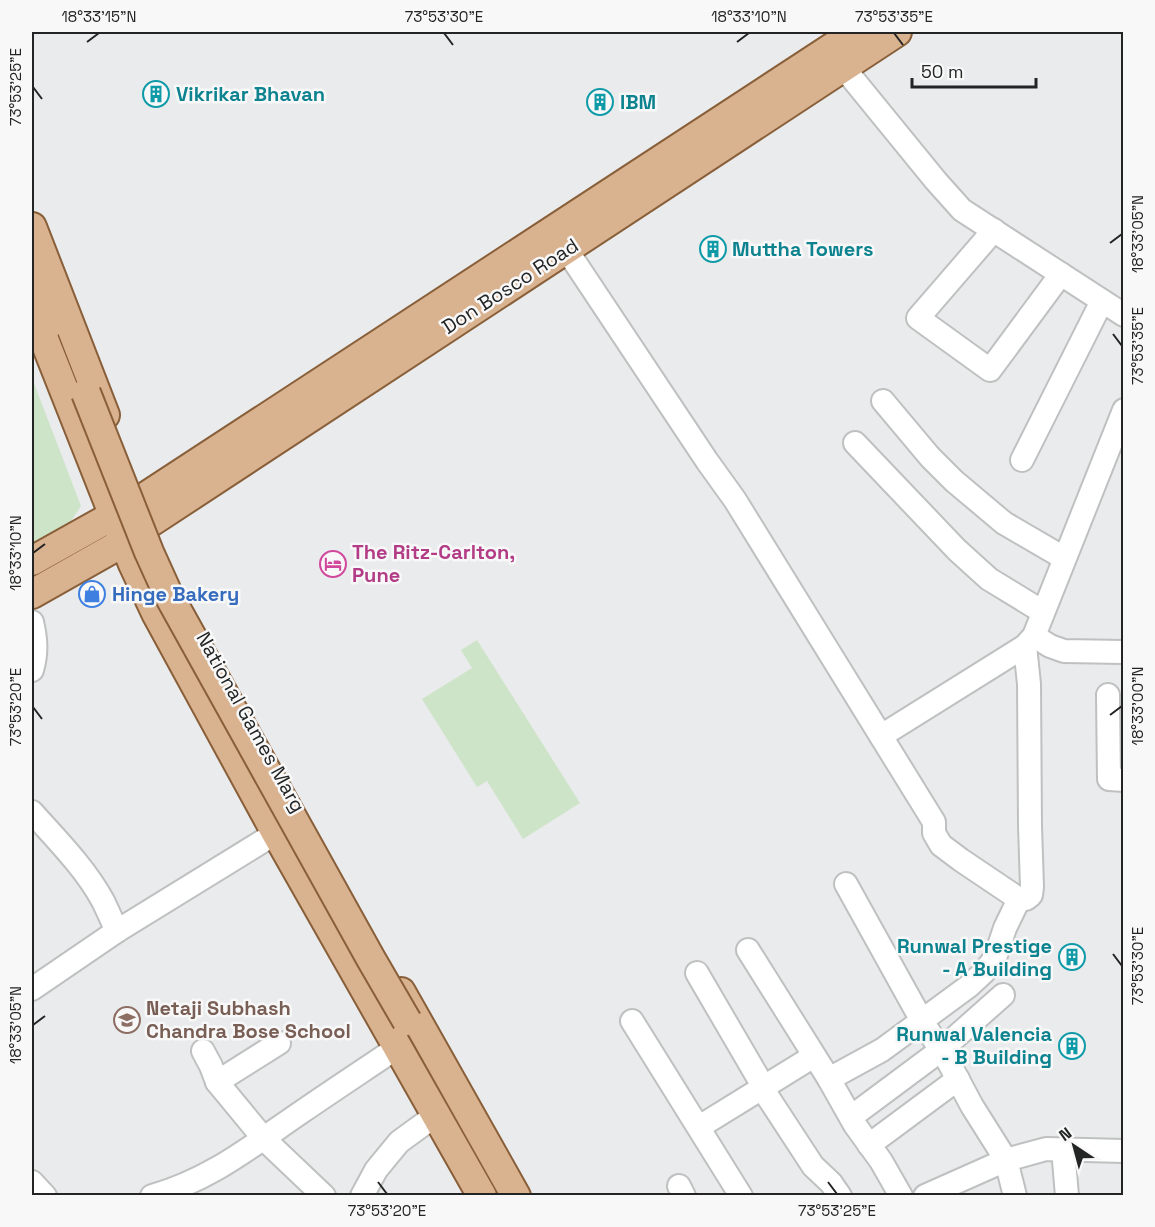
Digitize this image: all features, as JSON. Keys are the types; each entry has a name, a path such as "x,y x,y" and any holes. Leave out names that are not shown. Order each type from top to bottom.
{"main road":[{"name":"Don Bosco Road","path":"32,594 124,542 144,512 856,32"},
{"name":"Don Bosco Road","path":"144,512 566,249 897,32"},
{"name":"National Games Marg","path":"32,227 144,512 181,598 516,1196"},
{"path":"32,253 81,395"},
{"path":"32,283 168,594 370,959 401,1030 495,1196"},
{"name":"National Games Marg","path":"32,309 124,542 156,613 276,832 401,1030 436,1115 482,1196"},
{"path":"32,561 113,515 144,512"},
{"path":"156,613 181,598"},
{"path":"401,1030 443,1083 506,1196"}],"street":[{"path":"843,67 962,210 1124,315"},
{"path":"994,230 918,318 990,370 1061,274"},
{"path":"566,249 735,500 934,822 934,833 941,845 1019,899 1026,899 1031,895 1032,886 1029,641 1043,612 1124,410"},
{"path":"1022,460 1102,301"},
{"path":"883,401 930,457 954,481 1004,523 1064,558"},
{"path":"855,443 957,550 989,579 1043,612"},
{"path":"32,622 36,638 32,670"},
{"path":"881,736 1029,641 1064,651 1124,652"},
{"path":"1108,695 1108,779 1124,780"},
{"path":"32,812 57,840 103,900 117,932"},
{"path":"32,988 276,832"},
{"path":"846,884 922,1021 1005,1160 1015,1196"},
{"path":"829,1079 882,1050 969,986 984,972 995,958 1005,928 1019,899"},
{"path":"748,950 901,1196"},
{"path":"697,973 762,1088 813,1166 831,1183 840,1196"},
{"path":"851,1117 941,1050 1003,995"},
{"path":"632,1021 741,1196"},
{"path":"152,1196 191,1182 220,1168 264,1139 302,1112 401,1030"},
{"path":"216,1082 279,1043"},
{"path":"203,1051 216,1082 264,1139 324,1196"},
{"path":"699,1127 814,1056"},
{"path":"869,1145 958,1079"},
{"path":"362,1196 376,1170 399,1142 436,1115"},
{"path":"925,1196 1005,1160 1046,1149 1124,1151"},
{"path":"1063,1149 1067,1196"},
{"path":"32,1182 45,1196"}],"green space":[{"path":"32,378 81,506 69,524 32,551"},
{"path":"477,640 580,803 523,839 487,781 477,787 422,699 472,668 461,650"}],"place":[{"name":"Vikrikar Bhavan","path":"156,94"},
{"name":"IBM","path":"600,102"},
{"name":"Muttha Towers","path":"713,249"},
{"name":"The Ritz-Carlton, Pune","path":"333,564"},
{"name":"Hinge Bakery","path":"92,594"},
{"name":"Runwal Prestige - A Building","path":"1072,957"},
{"name":"Netaji Subhash Chandra Bose School","path":"127,1020"},
{"name":"Runwal Valencia - B Building","path":"1072,1046"}]}
